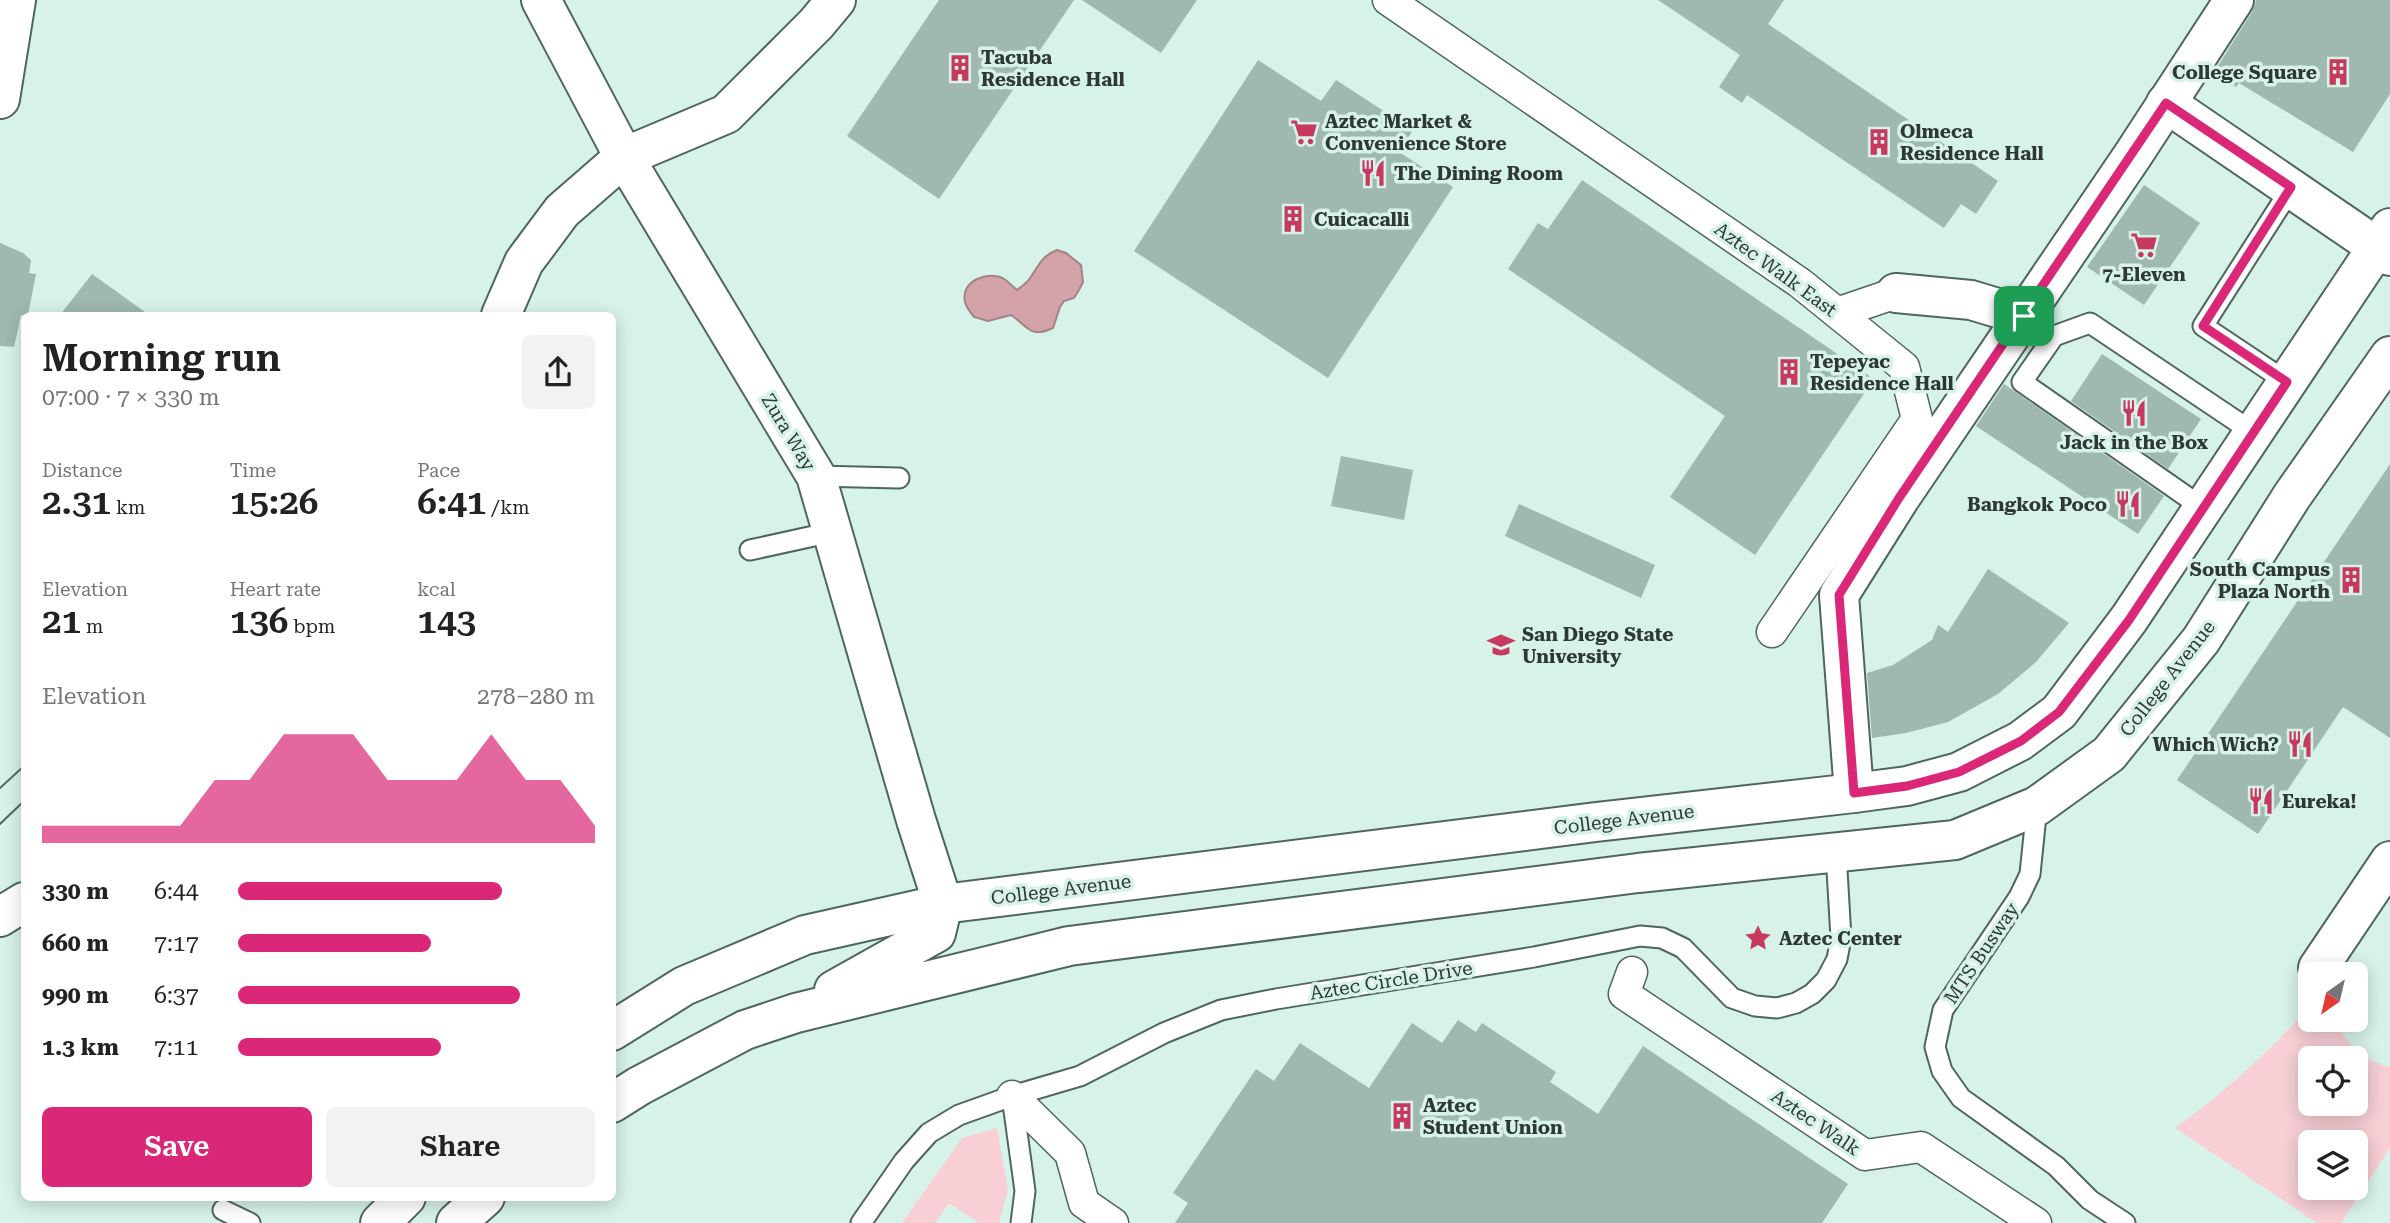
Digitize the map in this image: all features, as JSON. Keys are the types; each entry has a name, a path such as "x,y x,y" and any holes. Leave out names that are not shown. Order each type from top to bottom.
{"main road":[{"path":"0,99 16,0"},
{"name":"Zura Way","path":"541,0 624,158 816,476 943,904"},
{"path":"502,312 524,262 562,211 624,158 726,114 816,24 836,0"},
{"path":"1854,793 1839,595 1887,517 2039,326 2166,103 2234,0"},
{"path":"2166,103 2291,187 2386,243"},
{"name":"College Avenue","path":"616,1028 684,986 805,935 943,904 1596,822 1854,793 1907,786 1959,772 2021,741 2059,712 2129,620 2287,382 2386,243"},
{"path":"1896,293 1971,300 2039,326"},
{"name":"College Avenue","path":"616,1100 745,1030 796,1013 1069,946 1638,873 1955,840 2038,806 2109,754 2201,640 2292,496 2390,356"},
{"path":"2322,962 2390,861"},
{"path":"0,917 21,904"},
{"path":"796,1013 936,933 943,904"},
{"path":"380,1223 402,1201"},
{"path":"456,1223 481,1201"}],"street":[{"name":"Aztec Walk East","path":"1388,0 1800,283 1904,368 1917,419 1772,632"},
{"path":"1837,313 1896,293"},
{"name":"Aztec Walk","path":"1632,972 1624,995 1865,1156 1921,1147 2036,1223"},
{"path":"1012,1096 1070,1153 1084,1203 1113,1223"}],"lane":[{"path":"2287,382 2203,326 2291,187"},
{"path":"2203,508 2022,382 2039,326 2090,323 2253,433"},
{"path":"816,476 899,478"},
{"path":"750,550 832,532"},
{"name":"MTS Busway","path":"2038,806 2031,874 2019,897 1943,1010 1935,1047 1942,1071 1961,1098 2056,1166 2090,1200 2125,1223"},
{"name":"Aztec Circle Drive","path":"861,1223 904,1161 929,1133 958,1115 1080,1076 1164,1033 1221,1010 1534,957 1640,936 1662,938 1683,948 1732,999 1755,1006 1777,1008 1796,1003 1812,994 1826,980 1837,959 1842,938 1836,852"},
{"path":"1012,1096 1025,1191 1021,1223"},
{"path":"223,1210 250,1223"}],"shaded area":[{"path":"1057,250 1066,253 1081,265 1083,282 1074,298 1064,301 1060,307 1053,328 1034,332 1011,315 988,321 974,317 967,308 967,288 977,279 998,277 1017,290 1029,280 1044,258"},
{"path":"2298,1019 2298,1032 2342,1032 2353,1046 2298,1046 2298,1116 2368,1116 2368,1058 2390,1067 2390,1148 2368,1182 2368,1130 2298,1130 2298,1200 2356,1200 2341,1223 2317,1223 2175,1128 2262,1056"},
{"path":"997,1128 1008,1190 999,1223 979,1223 949,1203 935,1223 902,1223 962,1138"}],"building":[{"name":"Tacuba Residence Hall","path":"939,0 1074,0 939,199 847,136"},
{"name":"Tacuba Residence Hall","path":"1082,0 1197,0 1161,53"},
{"name":"Olmeca Residence Hall","path":"1658,0 1784,0 1768,24 1998,181 1976,214 1961,204 1944,228 1747,95 1742,103 1719,87 1740,55"},
{"name":"College Square","path":"2256,0 2390,0 2390,94 2353,152 2239,83 2236,87 2214,72 2252,12"},
{"name":"Cuicacalli","path":"1258,60 1321,101 1336,80 1413,130 1399,152 1453,187 1328,378 1134,251"},
{"name":"Tepeyac Residence Hall","path":"1582,180 1874,379 1755,555 1670,497 1725,416 1508,269 1538,223 1548,229"},
{"name":"7-Eleven","path":"2144,185 2200,223 2144,305 2087,267"},
{"path":"0,243 23,253 31,260 29,273 36,274 29,312 21,312 14,347 0,346"},
{"path":"92,274 145,312 62,312"},
{"name":"Jack in the Box","path":"2102,354 2201,419 2168,469 2071,401"},
{"path":"2004,384 2164,496 2138,534 1976,426"},
{"path":"1341,456 1413,470 1404,520 1331,506"},
{"name":"South Campus Plaza North","path":"2390,464 2390,738 2343,707 2258,834 2177,780"},
{"path":"1519,504 1655,565 1641,598 1505,536"},
{"path":"1988,569 2069,623 2036,662 1998,694 1948,722 1906,733 1872,738 1867,673 1893,665 1932,640 1938,625 1948,632"},
{"name":"Aztec Student Union","path":"1458,1020 1476,1032 1482,1023 1556,1072 1550,1082 1598,1114 1643,1046 1848,1184 1822,1223 1175,1223 1188,1203 1173,1193 1256,1069 1274,1081 1300,1043 1369,1088 1412,1023 1442,1043"}],"tram line":[{"path":"0,788 21,769"},
{"path":"0,824 21,804"}],"place":[{"name":"Tacuba Residence Hall","path":"960,68"},
{"name":"College Square","path":"2338,72"},
{"name":"Aztec Market & Convenience Store","path":"1304,132"},
{"name":"Olmeca Residence Hall","path":"1879,142"},
{"name":"The Dining Room","path":"1373,173"},
{"name":"Cuicacalli","path":"1293,219"},
{"name":"7-Eleven","path":"2144,245"},
{"name":"Tepeyac Residence Hall","path":"1789,372"},
{"name":"Jack in the Box","path":"2134,413"},
{"name":"Bangkok Poco","path":"2128,504"},
{"name":"South Campus Plaza North","path":"2351,580"},
{"name":"San Diego State University","path":"1501,645"},
{"name":"Which Wich?","path":"2300,744"},
{"name":"Eureka!","path":"2261,801"},
{"name":"Aztec Center","path":"1758,938"},
{"name":"Aztec Student Union","path":"1402,1116"}],"route":[{"path":"2166,103 2291,187 2203,326 2287,382 2129,620 2059,712 2021,741 1959,772 1907,786 1854,793 1839,595 1899,498 2024,316 2166,103"}]}
